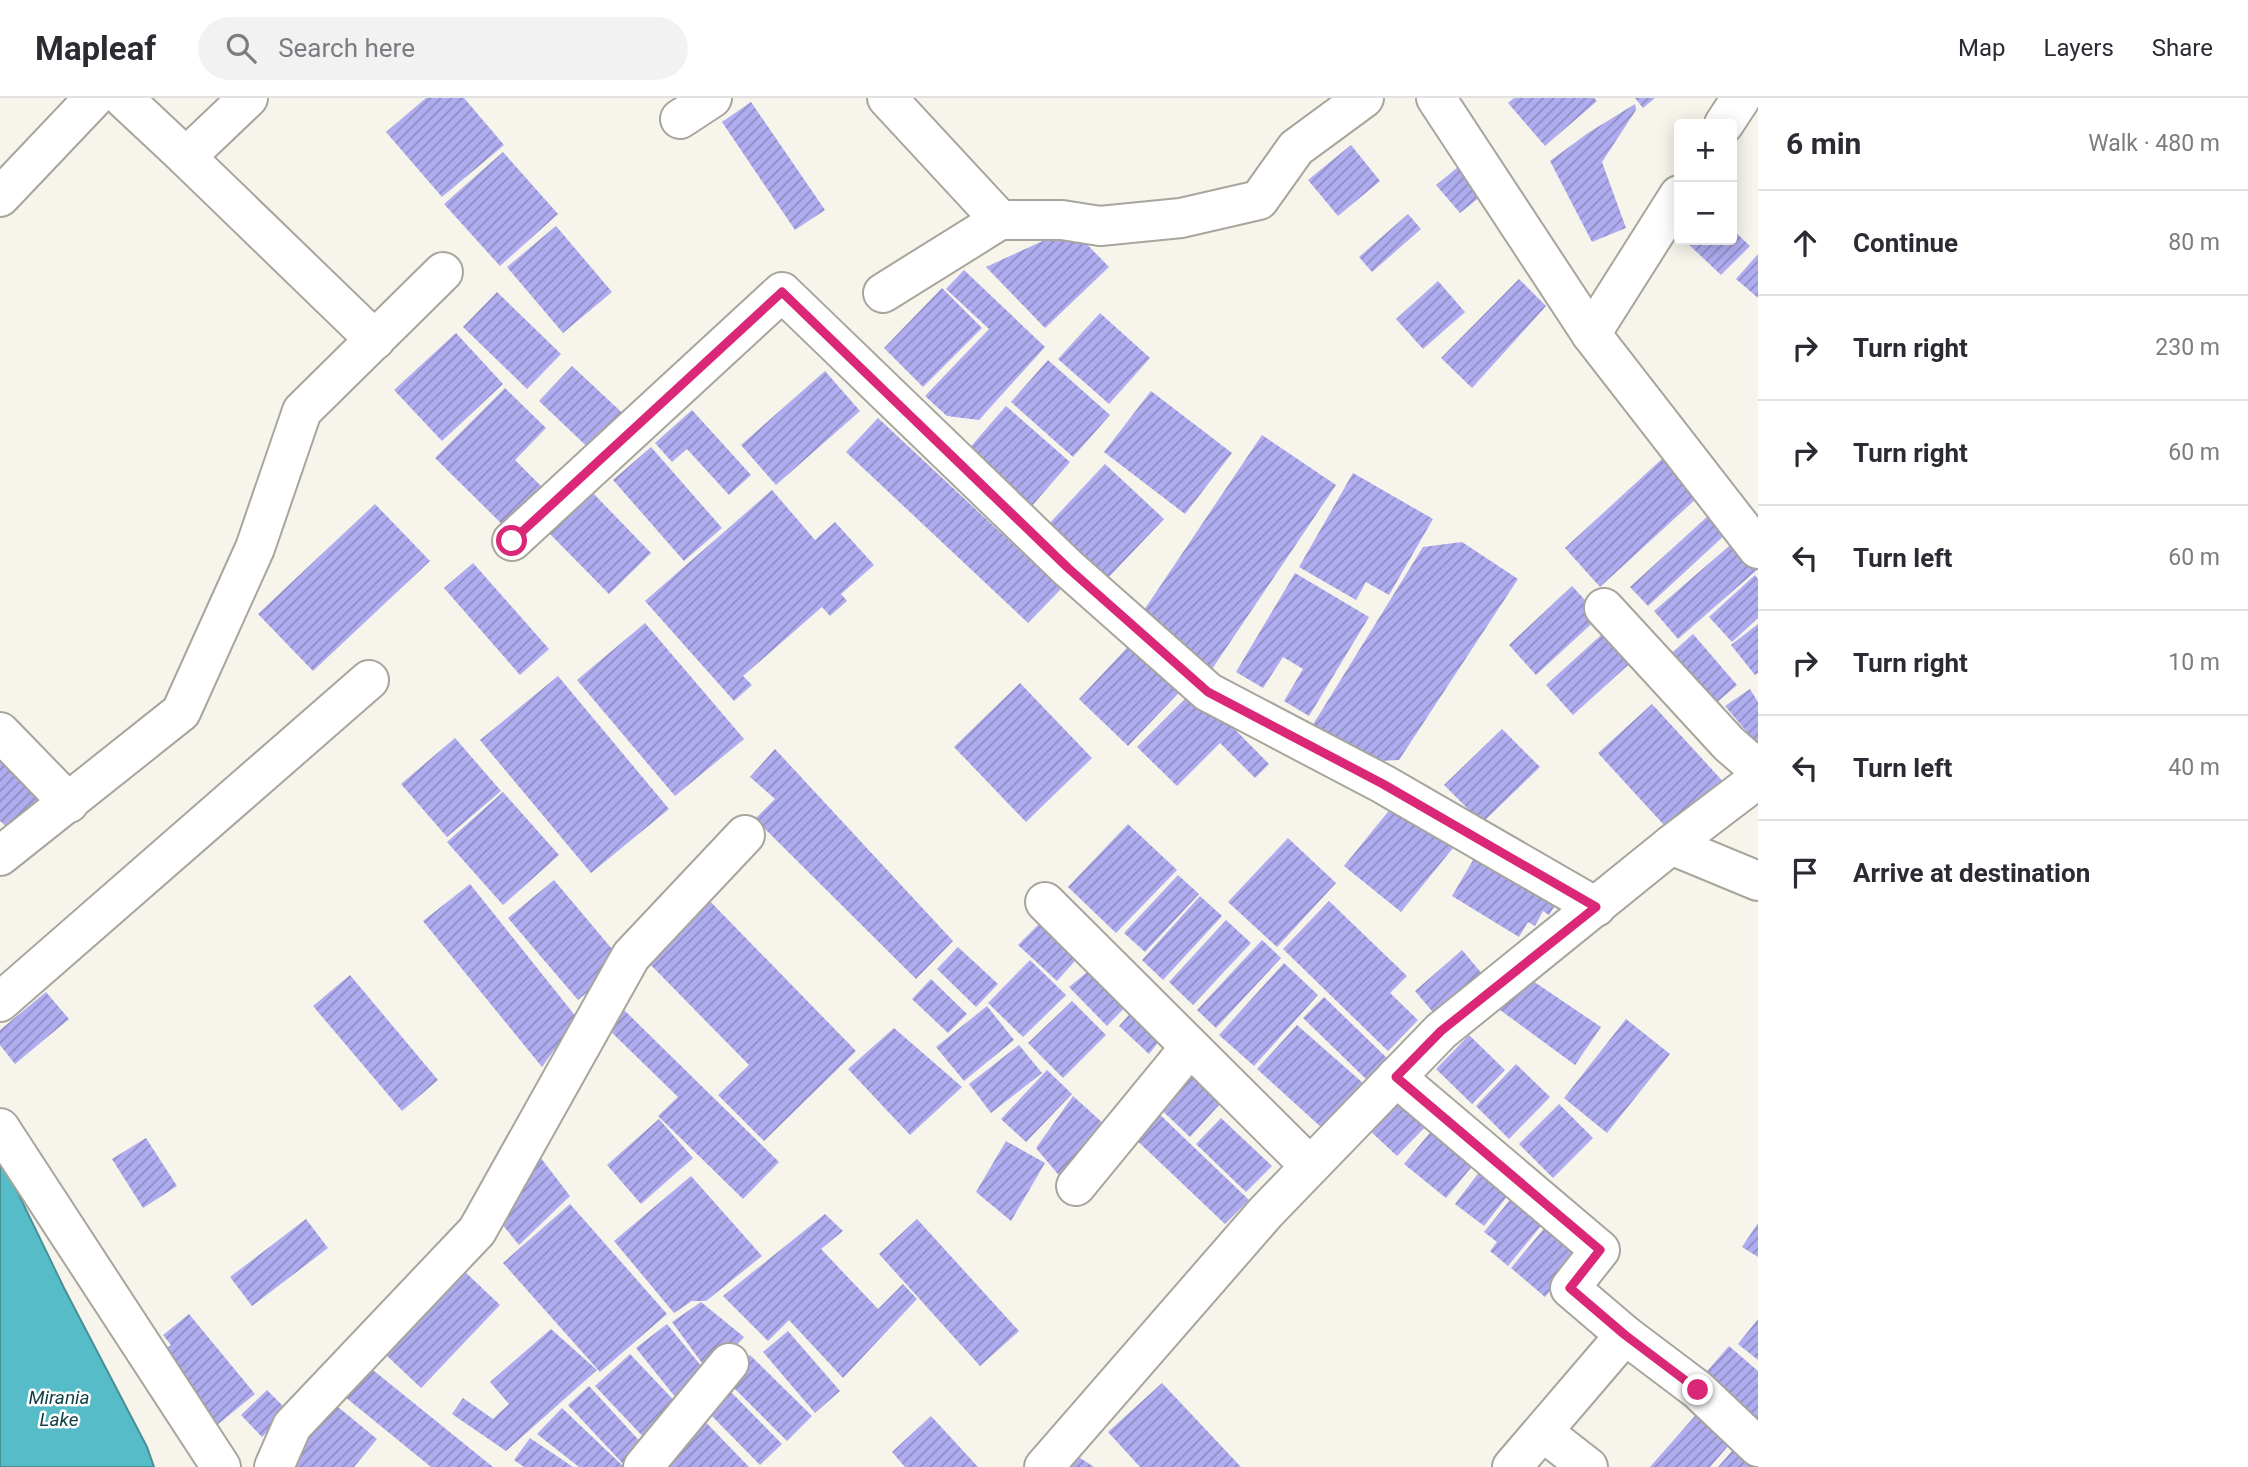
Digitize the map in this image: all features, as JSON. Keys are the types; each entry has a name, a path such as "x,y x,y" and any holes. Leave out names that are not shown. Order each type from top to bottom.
{"street":[{"path":"0,197 94,98"},
{"path":"123,98 375,340"},
{"path":"186,157 248,98"},
{"path":"680,119 712,98"},
{"path":"887,98 1000,220"},
{"path":"883,293 1000,220 1062,220 1100,226 1181,218 1259,200 1296,148 1364,98"},
{"path":"1436,98 1591,334 1758,549"},
{"path":"1727,119 1741,98"},
{"path":"1591,334 1674,203"},
{"path":"1,854 181,712 255,548 302,411 443,272"},
{"path":"512,541 782,292 1068,568 1208,692 1383,784 1596,907"},
{"path":"1604,608 1730,744 1758,769"},
{"path":"0,1002 369,680"},
{"path":"0,732 69,803"},
{"path":"1044,1467 1265,1212 1441,1031 1671,845 1758,779"},
{"path":"274,1467 292,1426 477,1231 631,956 745,835"},
{"path":"1671,845 1758,881"},
{"path":"1045,902 1310,1166"},
{"path":"1076,1186 1190,1046"},
{"path":"1396,1077 1600,1250 1570,1288 1625,1335 1698,1390 1758,1447"},
{"path":"0,1128 221,1467"},
{"path":"1512,1467 1625,1335"},
{"path":"643,1467 729,1363"},
{"path":"1543,1432 1588,1467"}],"water":[{"name":"Mirania Lake","path":"0,1156 64,1288 147,1447 154,1467 0,1467"}],"building":[{"path":"426,98 464,98 504,145 442,197 386,132"},
{"path":"1514,98 1594,98 1597,101 1545,146 1508,103"},
{"path":"1635,98 1655,98 1643,108"},
{"path":"751,102 825,210 795,230 722,122"},
{"path":"1635,104 1636,110 1602,162 1626,228 1592,242 1550,161"},
{"path":"1351,145 1380,181 1338,216 1308,180"},
{"path":"503,152 558,214 500,266 444,204"},
{"path":"1468,159 1492,187 1460,213 1436,185"},
{"path":"1408,214 1421,229 1372,272 1359,257"},
{"path":"556,226 612,292 563,333 507,267"},
{"path":"1071,228 1109,267 1045,328 986,267"},
{"path":"1737,234 1750,246 1721,275 1689,245 1737,245"},
{"path":"1758,254 1758,298 1736,279"},
{"path":"964,270 1045,347 979,420 947,416 925,396 989,329 946,289"},
{"path":"1519,279 1546,306 1472,388 1441,358"},
{"path":"1438,281 1465,312 1423,349 1396,319"},
{"path":"942,288 982,328 923,387 884,348"},
{"path":"497,292 561,354 527,389 463,327"},
{"path":"1100,313 1150,358 1109,404 1058,359"},
{"path":"456,333 503,384 442,441 394,390"},
{"path":"1048,360 1110,415 1073,457 1011,402"},
{"path":"572,366 631,421 597,456 539,401"},
{"path":"825,371 860,411 776,485 741,445"},
{"path":"505,388 546,428 515,460 550,495 512,534 435,458"},
{"path":"1151,391 1232,453 1185,514 1104,452"},
{"path":"1006,406 1070,462 1025,514 961,458"},
{"path":"692,410 751,475 729,495 687,449 672,462 655,443"},
{"path":"878,418 1061,589 1028,623 846,452"},
{"path":"1262,435 1336,485 1212,669 1138,619"},
{"path":"651,447 722,528 684,561 613,480"},
{"path":"1663,458 1698,497 1600,587 1565,548"},
{"path":"1105,464 1164,519 1104,582 1046,527"},
{"path":"1353,473 1433,519 1389,595 1366,582 1356,600 1299,567"},
{"path":"590,490 651,553 609,594 548,532"},
{"path":"772,490 815,540 835,522 874,565 841,594 847,601 830,616 822,607 743,676 752,685 734,701 645,601"},
{"path":"375,504 430,561 313,671 258,614"},
{"path":"1709,515 1727,533 1648,606 1630,587"},
{"path":"1736,540 1758,565 1758,569 1678,639 1654,611"},
{"path":"1462,542 1518,579 1399,760 1360,762 1309,731 1423,547"},
{"path":"473,563 549,649 520,675 444,588"},
{"path":"1295,573 1369,617 1309,716 1284,701 1303,669 1283,657 1263,688 1236,672"},
{"path":"1755,575 1758,579 1758,618 1732,642 1709,617"},
{"path":"1572,586 1600,616 1536,675 1509,645"},
{"path":"645,623 744,739 675,796 577,680"},
{"path":"1758,624 1758,673 1755,675 1731,645"},
{"path":"1609,628 1636,658 1573,715 1546,685"},
{"path":"1693,634 1737,685 1708,710 1664,660"},
{"path":"1139,635 1189,682 1128,746 1079,699"},
{"path":"558,676 669,809 591,873 480,740"},
{"path":"1020,683 1092,758 1026,822 954,747"},
{"path":"1195,689 1269,764 1255,778 1220,743 1177,786 1137,747"},
{"path":"1750,689 1758,702 1758,745 1725,706"},
{"path":"1652,704 1728,787 1674,836 1598,753"},
{"path":"1502,729 1540,767 1482,823 1444,785"},
{"path":"455,738 501,791 447,837 401,784"},
{"path":"775,749 953,941 916,979 755,819 775,799 750,777"},
{"path":"0,751 46,792 9,829 0,821"},
{"path":"503,792 559,855 503,905 447,842"},
{"path":"1400,797 1457,843 1401,912 1344,866"},
{"path":"1128,824 1177,870 1116,933 1068,887"},
{"path":"1288,838 1336,883 1277,947 1228,902"},
{"path":"1479,850 1559,899 1549,915 1543,911 1535,926 1528,922 1519,937 1452,896"},
{"path":"1178,875 1199,894 1145,952 1124,933"},
{"path":"554,880 623,962 578,1000 508,918"},
{"path":"470,884 577,1018 542,1067 423,921"},
{"path":"701,892 856,1051 764,1141 718,1095 749,1065 639,953"},
{"path":"1200,896 1222,916 1163,980 1142,960"},
{"path":"1329,901 1407,976 1390,993 1418,1020 1388,1051 1283,949"},
{"path":"1048,915 1083,952 1057,981 1018,945"},
{"path":"1226,920 1251,943 1193,1005 1169,982"},
{"path":"1262,940 1281,958 1216,1028 1197,1010"},
{"path":"958,947 998,984 976,1007 937,969"},
{"path":"1462,950 1484,976 1437,1017 1415,991"},
{"path":"1030,960 1066,995 1023,1037 988,1003"},
{"path":"1284,963 1318,995 1254,1066 1219,1035"},
{"path":"1097,964 1133,999 1107,1026 1069,987"},
{"path":"1518,971 1601,1027 1575,1065 1496,1007"},
{"path":"350,975 438,1080 402,1111 313,1006"},
{"path":"931,979 967,1014 948,1033 912,999"},
{"path":"46,992 69,1019 15,1064 0,1045 0,1030"},
{"path":"1324,997 1388,1059 1367,1080 1303,1018"},
{"path":"1072,1001 1106,1035 1063,1078 1028,1043"},
{"path":"987,1006 1014,1040 964,1081 936,1047"},
{"path":"1137,1006 1164,1035 1149,1054 1119,1026"},
{"path":"623,1009 779,1162 743,1199 658,1116 678,1097 605,1026"},
{"path":"1626,1019 1670,1054 1607,1133 1564,1098"},
{"path":"1297,1025 1363,1083 1322,1128 1257,1069"},
{"path":"894,1028 962,1087 910,1135 848,1069"},
{"path":"1469,1035 1505,1070 1472,1104 1436,1069"},
{"path":"1019,1045 1042,1073 991,1113 969,1084"},
{"path":"1192,1059 1230,1093 1190,1137 1151,1100"},
{"path":"1516,1064 1550,1097 1509,1139 1476,1106"},
{"path":"1047,1070 1072,1094 1026,1142 1001,1119"},
{"path":"1404,1092 1432,1120 1397,1156 1368,1129"},
{"path":"1073,1096 1104,1124 1062,1179 1036,1148"},
{"path":"1559,1104 1593,1138 1553,1178 1519,1144"},
{"path":"1153,1108 1249,1200 1225,1224 1129,1133"},
{"path":"1221,1118 1272,1166 1246,1192 1196,1144"},
{"path":"659,1119 693,1158 641,1204 607,1165"},
{"path":"1437,1124 1479,1158 1446,1198 1404,1164"},
{"path":"146,1138 177,1186 143,1208 112,1159"},
{"path":"1006,1141 1045,1163 1011,1221 976,1192"},
{"path":"530,1144 570,1196 519,1245 493,1213"},
{"path":"1486,1163 1515,1186 1484,1226 1455,1204"},
{"path":"691,1176 762,1256 706,1301 692,1301 674,1313 614,1241"},
{"path":"1518,1190 1549,1216 1508,1266 1490,1251 1497,1242 1484,1232"},
{"path":"570,1204 667,1314 600,1372 503,1263"},
{"path":"825,1214 843,1231 821,1249 878,1309 903,1284 917,1299 843,1378 789,1320 768,1341 723,1296"},
{"path":"306,1219 328,1248 252,1306 230,1277"},
{"path":"917,1219 1019,1331 980,1366 879,1254"},
{"path":"1551,1220 1585,1248 1545,1297 1511,1268"},
{"path":"1758,1223 1758,1257 1742,1247"},
{"path":"463,1270 500,1305 421,1388 384,1353"},
{"path":"701,1302 744,1337 710,1374 672,1322"},
{"path":"189,1314 255,1394 217,1425 160,1354 171,1345 163,1335"},
{"path":"1758,1319 1758,1360 1738,1344"},
{"path":"667,1324 711,1378 680,1403 636,1348"},
{"path":"551,1329 597,1370 506,1451 452,1414 463,1398 493,1419 509,1404 490,1382"},
{"path":"788,1331 840,1391 815,1413 763,1352"},
{"path":"1729,1346 1758,1371 1758,1436 1696,1384"},
{"path":"630,1354 684,1411 649,1443 595,1386"},
{"path":"750,1355 812,1416 787,1441 725,1379"},
{"path":"363,1362 493,1467 431,1467 339,1392"},
{"path":"1162,1383 1241,1467 1140,1467 1108,1432"},
{"path":"589,1386 646,1448 626,1467 568,1405"},
{"path":"728,1389 782,1444 760,1465 706,1410"},
{"path":"267,1390 288,1411 262,1437 241,1415"},
{"path":"332,1402 377,1439 354,1467 292,1467 284,1460"},
{"path":"562,1408 624,1467 579,1467 537,1434"},
{"path":"1701,1409 1735,1438 1710,1467 1650,1467"},
{"path":"695,1411 749,1467 667,1467"},
{"path":"931,1416 978,1467 905,1467 892,1452"},
{"path":"530,1438 573,1467 524,1467 514,1460"},
{"path":"1738,1444 1758,1460 1758,1467 1718,1467"},
{"path":"1074,1454 1094,1467 1066,1467"}],"route":[{"path":"512,541 782,292 1068,568 1208,692 1383,784 1596,907 1441,1031 1396,1077 1600,1250 1570,1288 1625,1335 1698,1390"}]}
